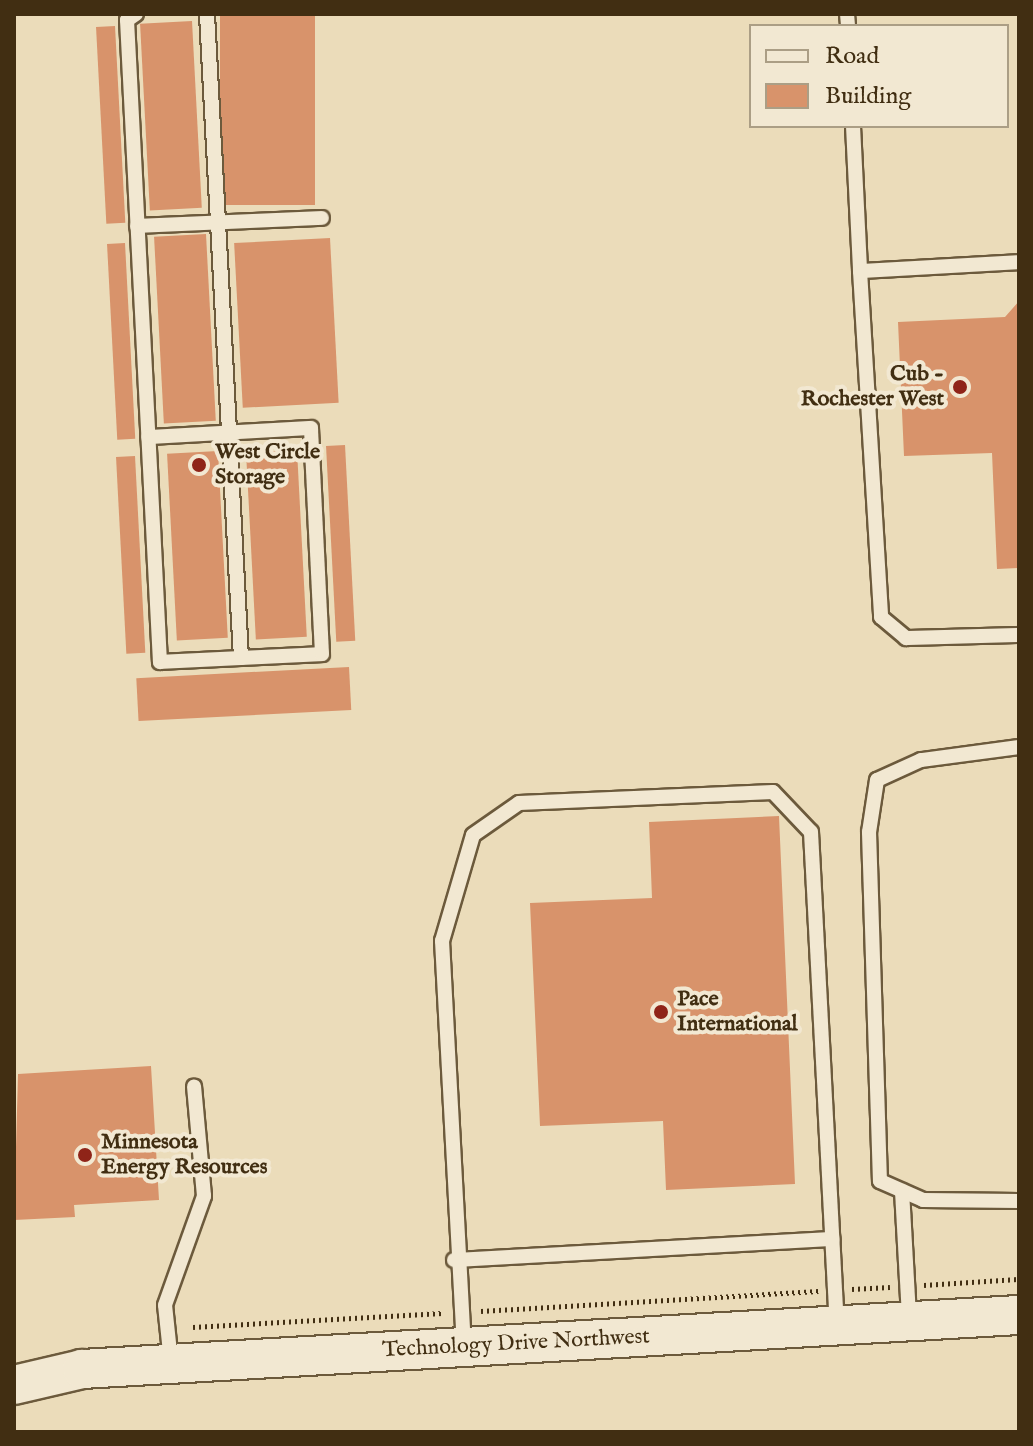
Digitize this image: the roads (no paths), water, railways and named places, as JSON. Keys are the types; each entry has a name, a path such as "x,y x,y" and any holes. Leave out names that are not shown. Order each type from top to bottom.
{"street":[{"name":"Technology Drive Northwest","path":"14,1385 169,1346 836,1308 910,1321 1019,1315"}],"lane":[{"path":"136,14 127,20 137,226 148,437 160,662 322,654 311,428 148,437"},
{"path":"207,14 241,658"},
{"path":"853,128 881,617 906,638 1019,635"},
{"path":"137,226 322,218"},
{"path":"860,271 1019,262"},
{"path":"1019,747 921,760 877,780 869,832 880,1181 923,1200 1019,1201"},
{"path":"461,1330 454,1260 442,941 473,835 519,803 773,792 811,832 836,1308"},
{"path":"169,1346 165,1305 204,1196 194,1086"},
{"path":"902,1191 910,1321"},
{"path":"454,1260 832,1239"}],"place":[{"name":"Cub - Rochester West","path":"960,387"},
{"name":"West Circle Storage","path":"199,465"},
{"name":"Pace International","path":"661,1012"},
{"name":"Minnesota Energy Resources","path":"85,1155"}]}
